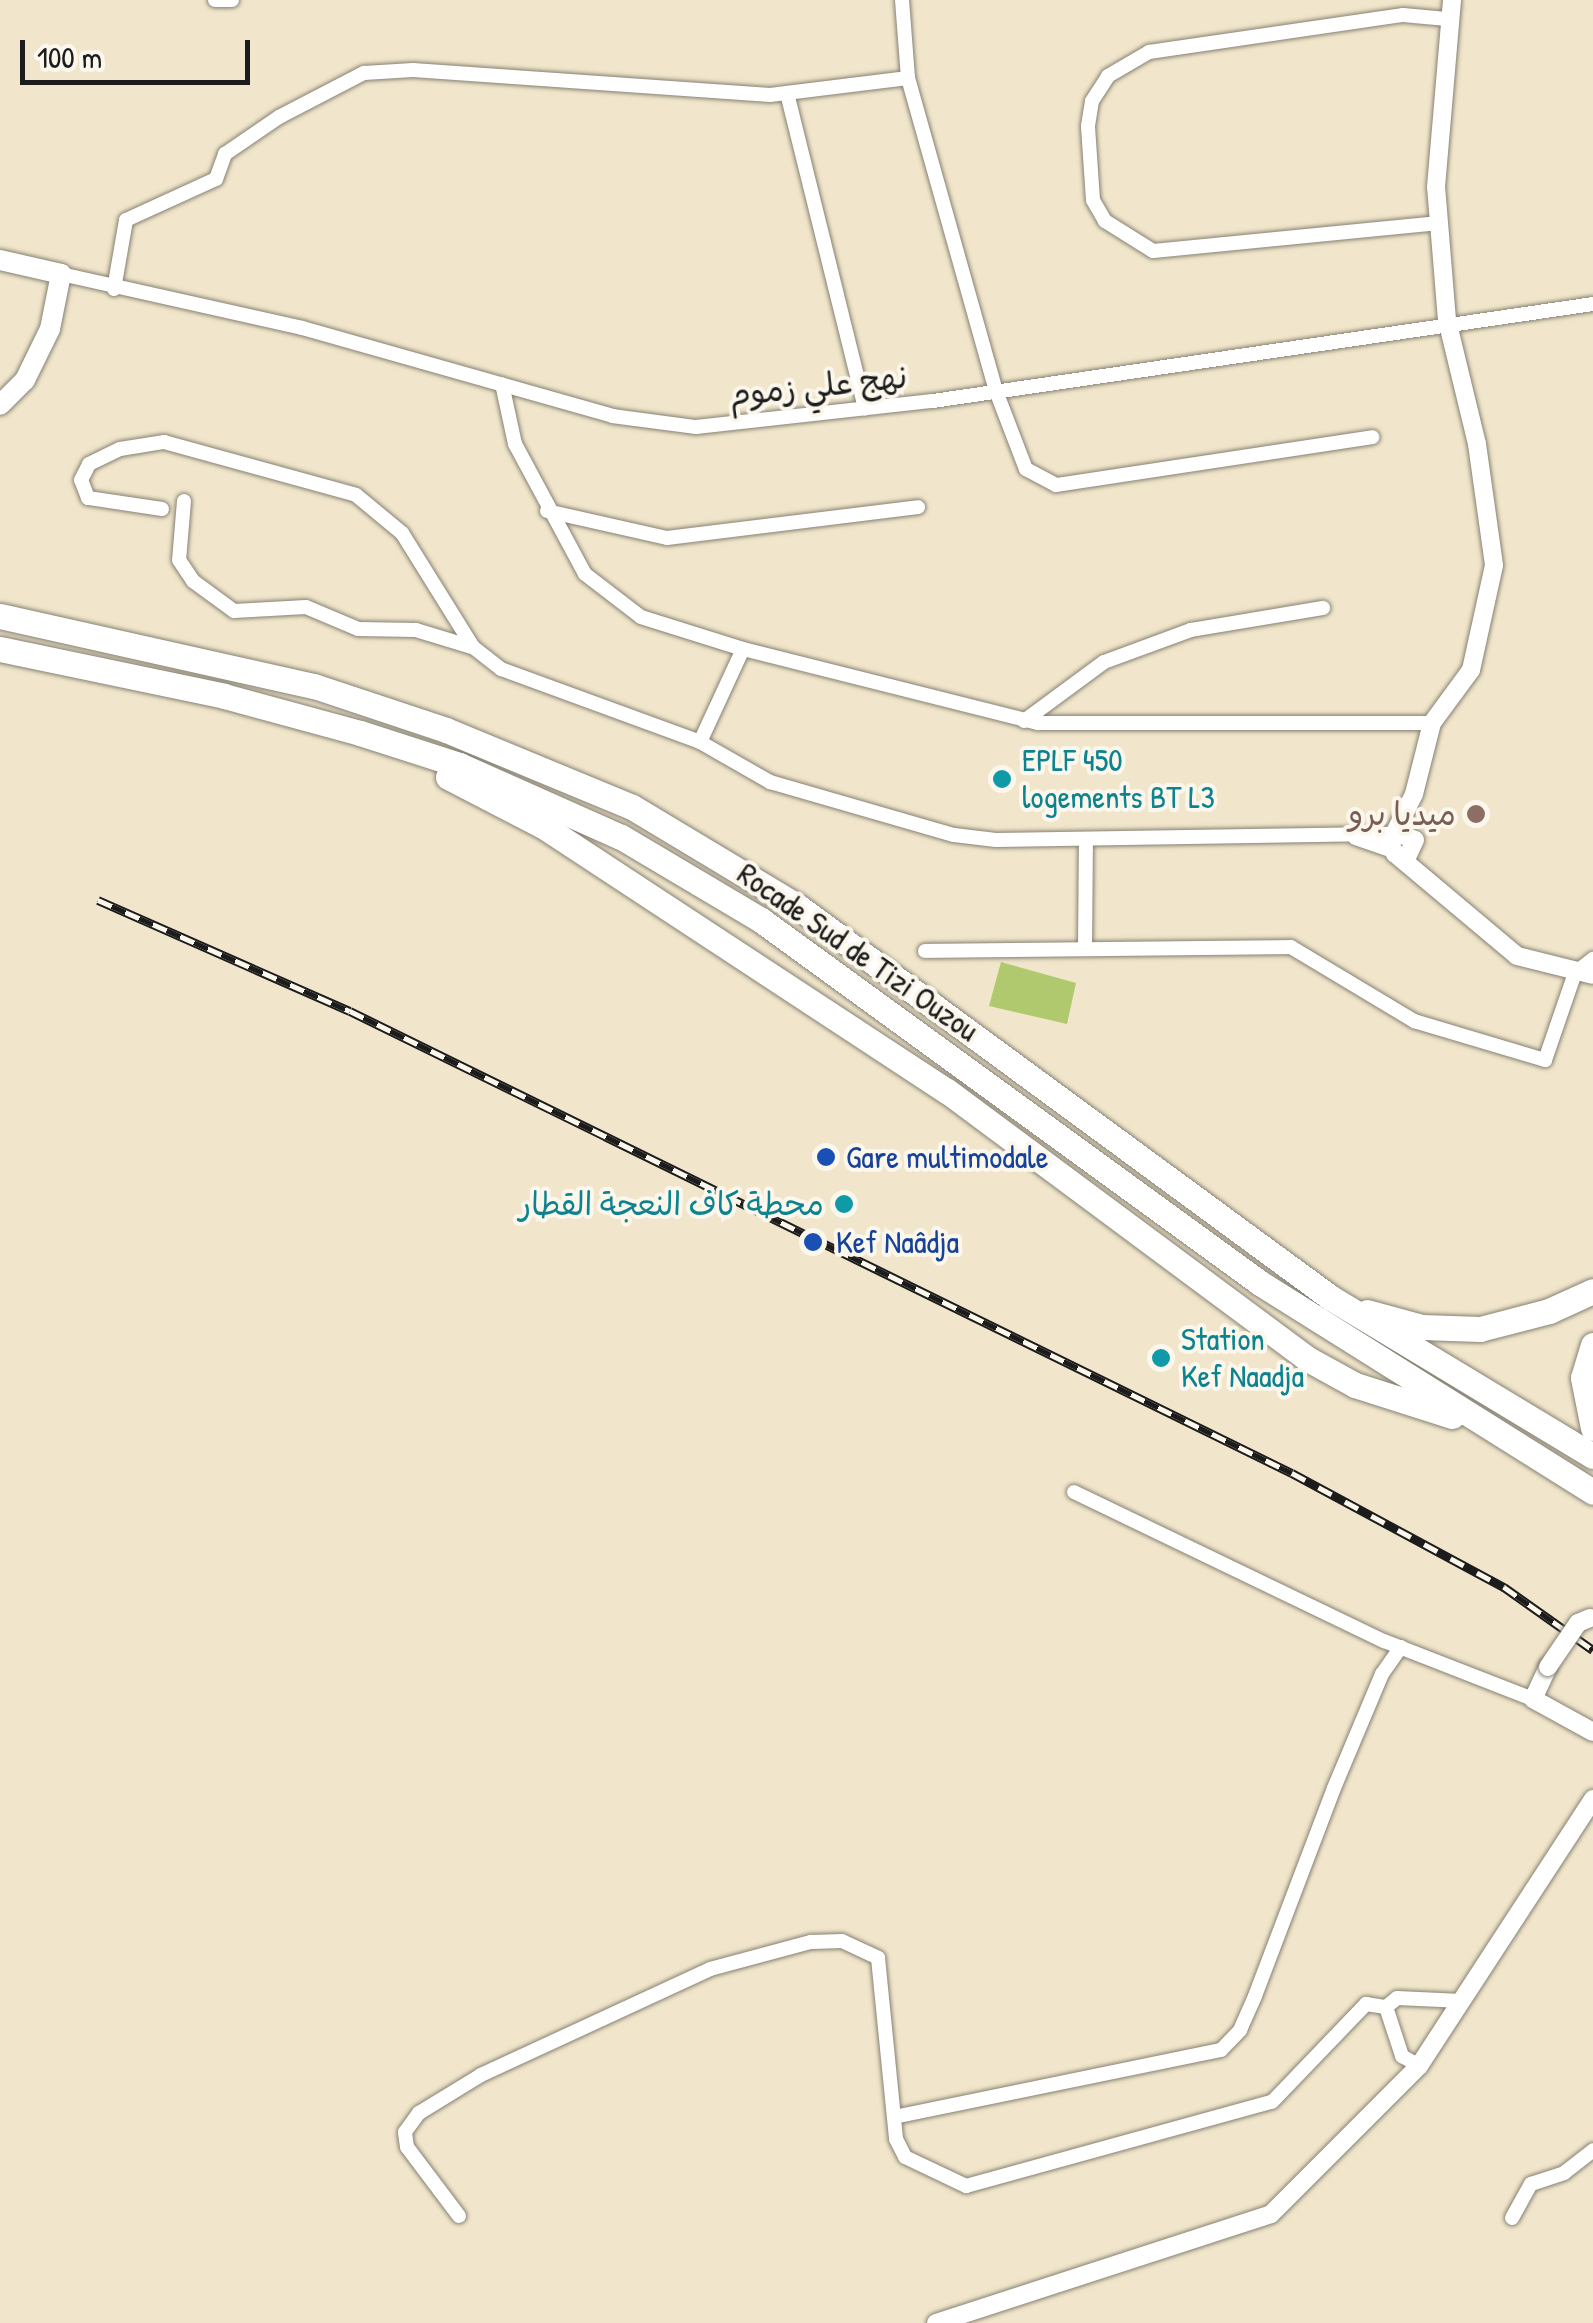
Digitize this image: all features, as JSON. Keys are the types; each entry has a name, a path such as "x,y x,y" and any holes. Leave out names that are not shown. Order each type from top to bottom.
{"highway":[{"name":"Rocade Sud de Tizi Ouzou","path":"0,616 314,686 446,730 632,807 796,906 1332,1298 1593,1456"},
{"name":"Rocade Sud de Tizi Ouzou","path":"0,648 224,696 360,733 538,798 718,894 1260,1283 1480,1425 1593,1492"},
{"path":"360,733 543,826 948,1091 1306,1358 1356,1384 1480,1425"},
{"path":"1332,1298 1405,1324 1480,1328 1549,1311 1593,1291"},
{"path":"1593,1345 1583,1378 1593,1428"}],"main road":[{"path":"0,260 61,274 50,329 26,380 0,405"}],"street":[{"path":"215,0 232,0"},
{"path":"902,0 908,78 996,391 1026,469 1056,485 1372,438"},
{"path":"1402,842 1432,724 1471,670 1494,565 1477,444 1447,320 1439,222 1449,9 1148,52 1108,76 1092,102 1088,126 1094,200 1105,221 1153,251 1439,222"},
{"path":"114,289 126,220 216,179 225,154 279,116 364,73 413,70 787,92 908,78"},
{"path":"787,92 866,410"},
{"name":"نهج علي زموم","path":"61,274 114,289 302,328 612,416 696,427 866,410 1447,320 1593,304"},
{"path":"502,384 515,444 585,574 641,617 743,649 1024,720 1432,724"},
{"path":"162,508 88,498 81,480 88,464 120,449 164,442 356,495 402,533 473,648"},
{"path":"184,501 179,560 193,581 234,611 306,608 358,629 416,630 473,648 500,669 700,742 770,782 954,834 1086,840 1340,832 1402,842 1432,885 1516,956 1584,974"},
{"path":"548,511 668,538 918,508"},
{"path":"1024,720 1104,662 1191,630 1322,608"},
{"path":"700,742 743,649"},
{"path":"1086,840 1086,949"},
{"path":"925,951 1291,948 1414,1021 1545,1060 1593,959"},
{"path":"1074,1492 1400,1648 1533,1699 1593,1732"},
{"path":"1533,1699 1548,1666 1578,1624 1591,1618"},
{"path":"894,2116 1221,2050 1240,2030 1334,1788 1400,1648"},
{"path":"936,2323 1270,2214 1419,2066 1593,1798"},
{"path":"459,2216 407,2147 412,2118 482,2074 710,1969 811,1942 842,1941 878,1958 894,2116 905,2157 945,2180 984,2186 1272,2102 1366,2004 1386,2007 1397,1998 1462,2001"},
{"path":"1386,2007 1402,2056 1419,2066"},
{"path":"1512,2218 1531,2184 1564,2173 1593,2150"}],"green space":[{"path":"1001,962 1076,983 1067,1024 989,1006"}],"railway":[{"path":"98,900 350,1011 1292,1473 1504,1587 1593,1650"}],"place":[{"name":"EPLF 450 logements BT L3","path":"1002,779"},
{"name":"ميديا برو","path":"1476,814"},
{"name":"Gare multimodale","path":"826,1157"},
{"name":"محطة كاف النعجة القطار","path":"844,1204"},
{"name":"Kef Naâdja","path":"813,1242"},
{"name":"Station Kef Naadja","path":"1161,1358"}]}
